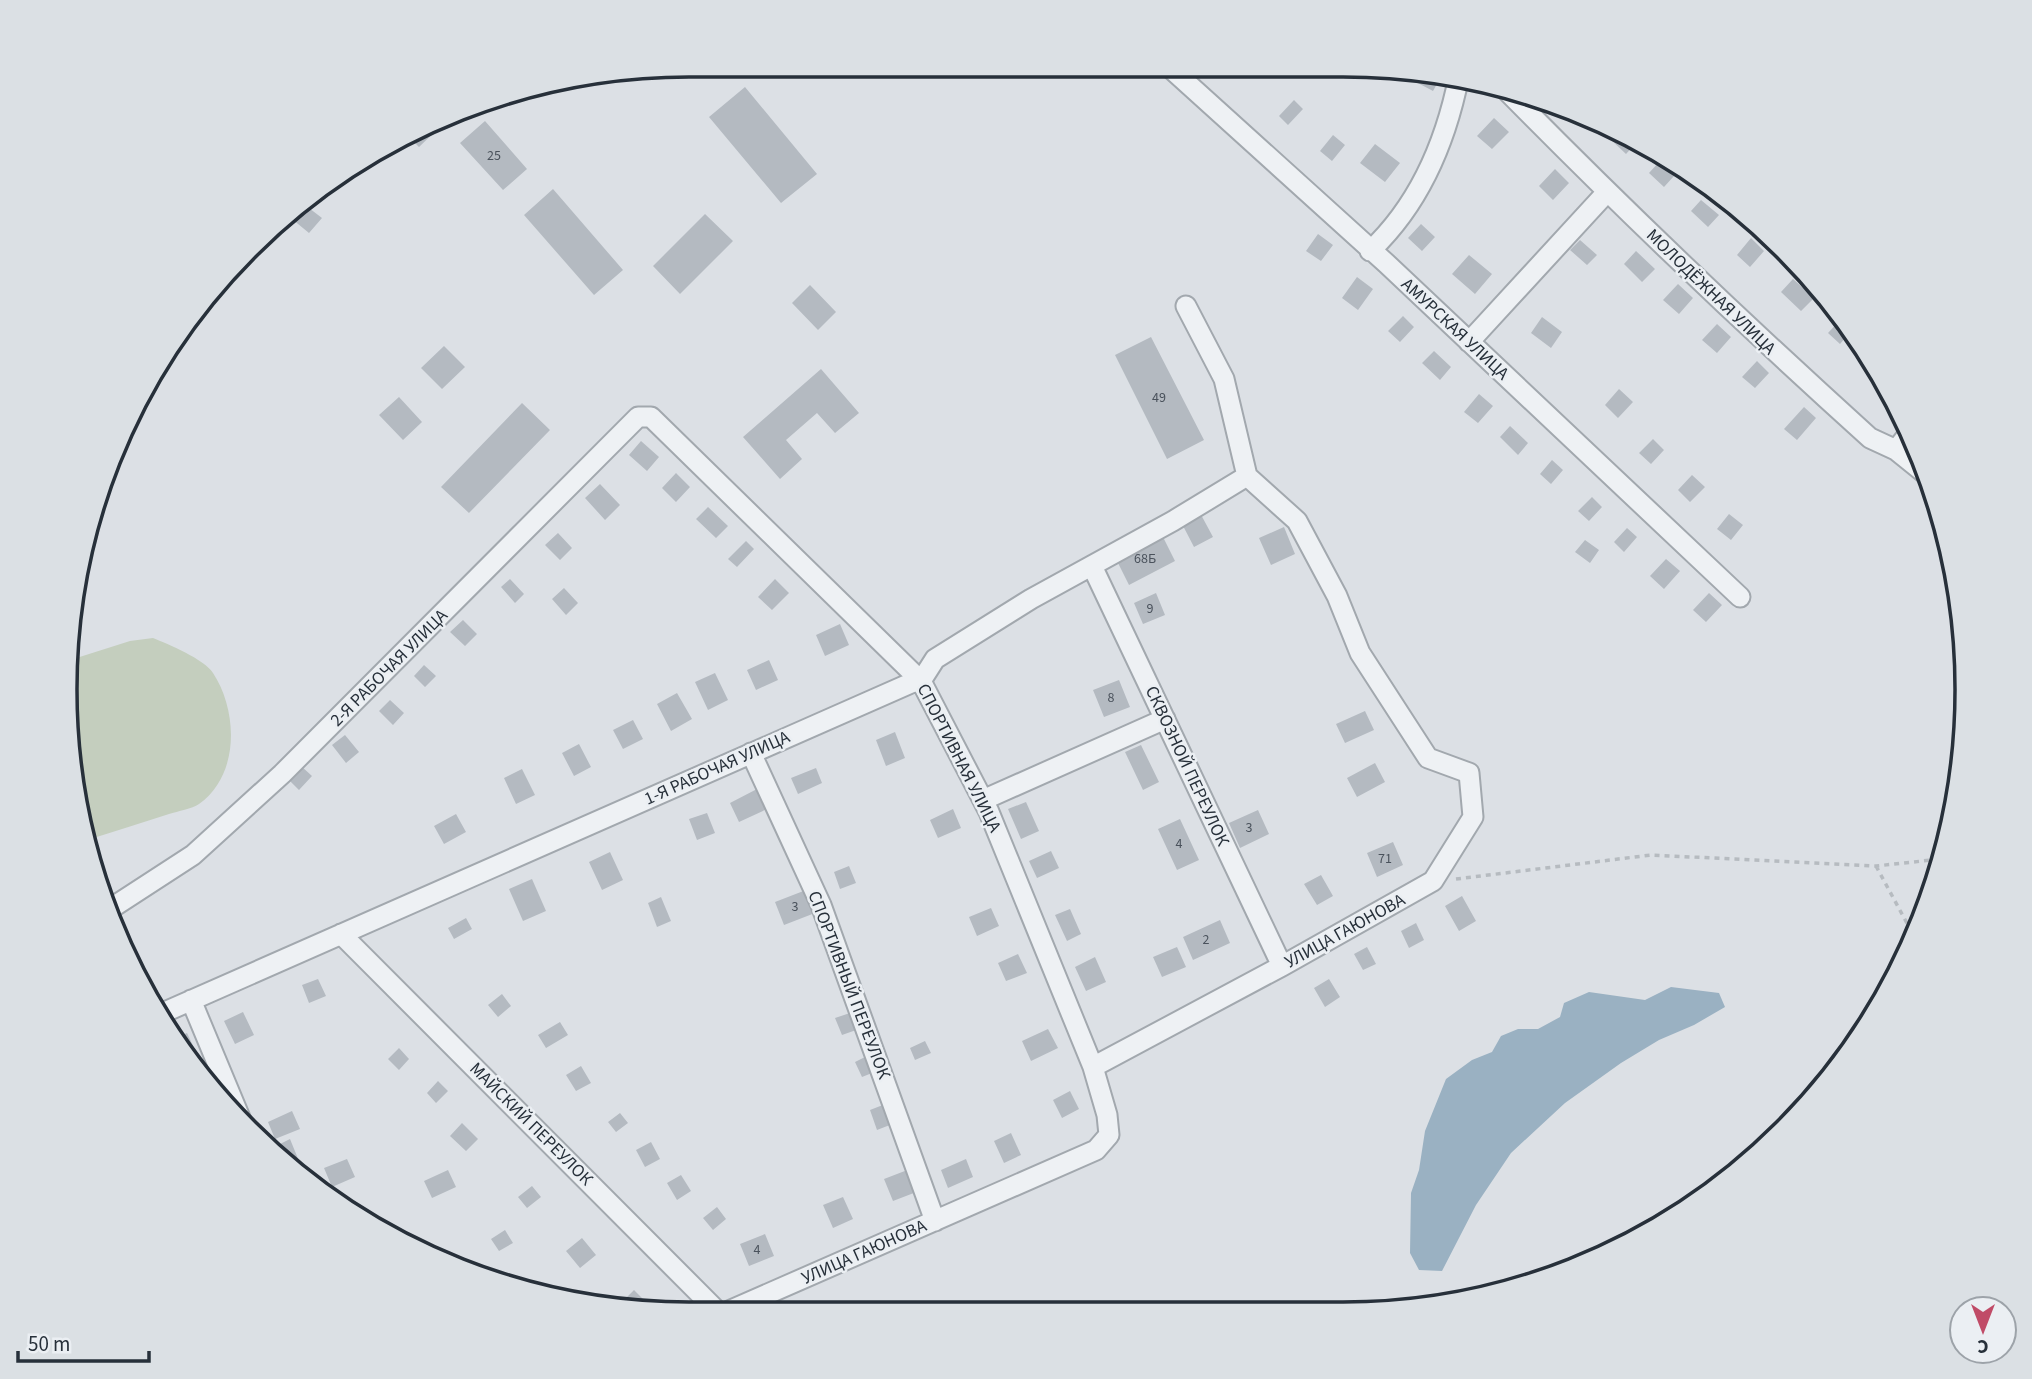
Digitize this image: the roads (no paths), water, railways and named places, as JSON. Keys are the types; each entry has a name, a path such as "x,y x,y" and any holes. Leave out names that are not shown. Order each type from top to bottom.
{"street":[{"name":"АМУРСКАЯ УЛИЦА","path":"1180,77 1469,342 1740,597"},
{"path":"1370,251 1382,241 1411,202 1437,154 1456,88"},
{"name":"МОЛОДЁЖНАЯ УЛИЦА","path":"1520,104 1737,318 1870,438 1896,450 1910,462"},
{"path":"1469,342 1607,192"},
{"path":"921,681 935,659 1031,599 1173,521 1247,476 1224,379 1186,306"},
{"name":"2-Я РАБОЧАЯ УЛИЦА","path":"117,904 192,855 282,774 638,417 651,417"},
{"name":"СПОРТИВНАЯ УЛИЦА","path":"651,417 921,681 982,800 1093,1067"},
{"path":"1896,450 1902,442"},
{"name":"УЛИЦА ГАЮНОВА","path":"749,1302 1096,1150 1109,1135 1107,1115 1093,1067 1282,966 1433,881 1473,817 1469,772 1428,758 1360,653 1337,596 1297,521 1247,476"},
{"name":"СКВОЗНОЙ ПЕРЕУЛОК","path":"1092,566 1282,966"},
{"name":"1-Я РАБОЧАЯ УЛИЦА","path":"168,1010 911,682 921,681"},
{"path":"982,800 1165,719"},
{"name":"СПОРТИВНЫЙ ПЕРЕУЛОК","path":"751,754 821,905 935,1221"},
{"name":"МАЙСКИЙ ПЕРЕУЛОК","path":"341,934 709,1302"},
{"path":"191,1000 230,1094"}],"water":[{"path":"1671,987 1719,993 1725,1007 1694,1025 1659,1040 1565,1103 1511,1153 1476,1205 1442,1271 1419,1270 1410,1253 1411,1193 1419,1170 1425,1131 1446,1079 1472,1060 1492,1052 1501,1036 1518,1029 1538,1029 1560,1017 1564,1003 1589,992 1645,1000"}]}
